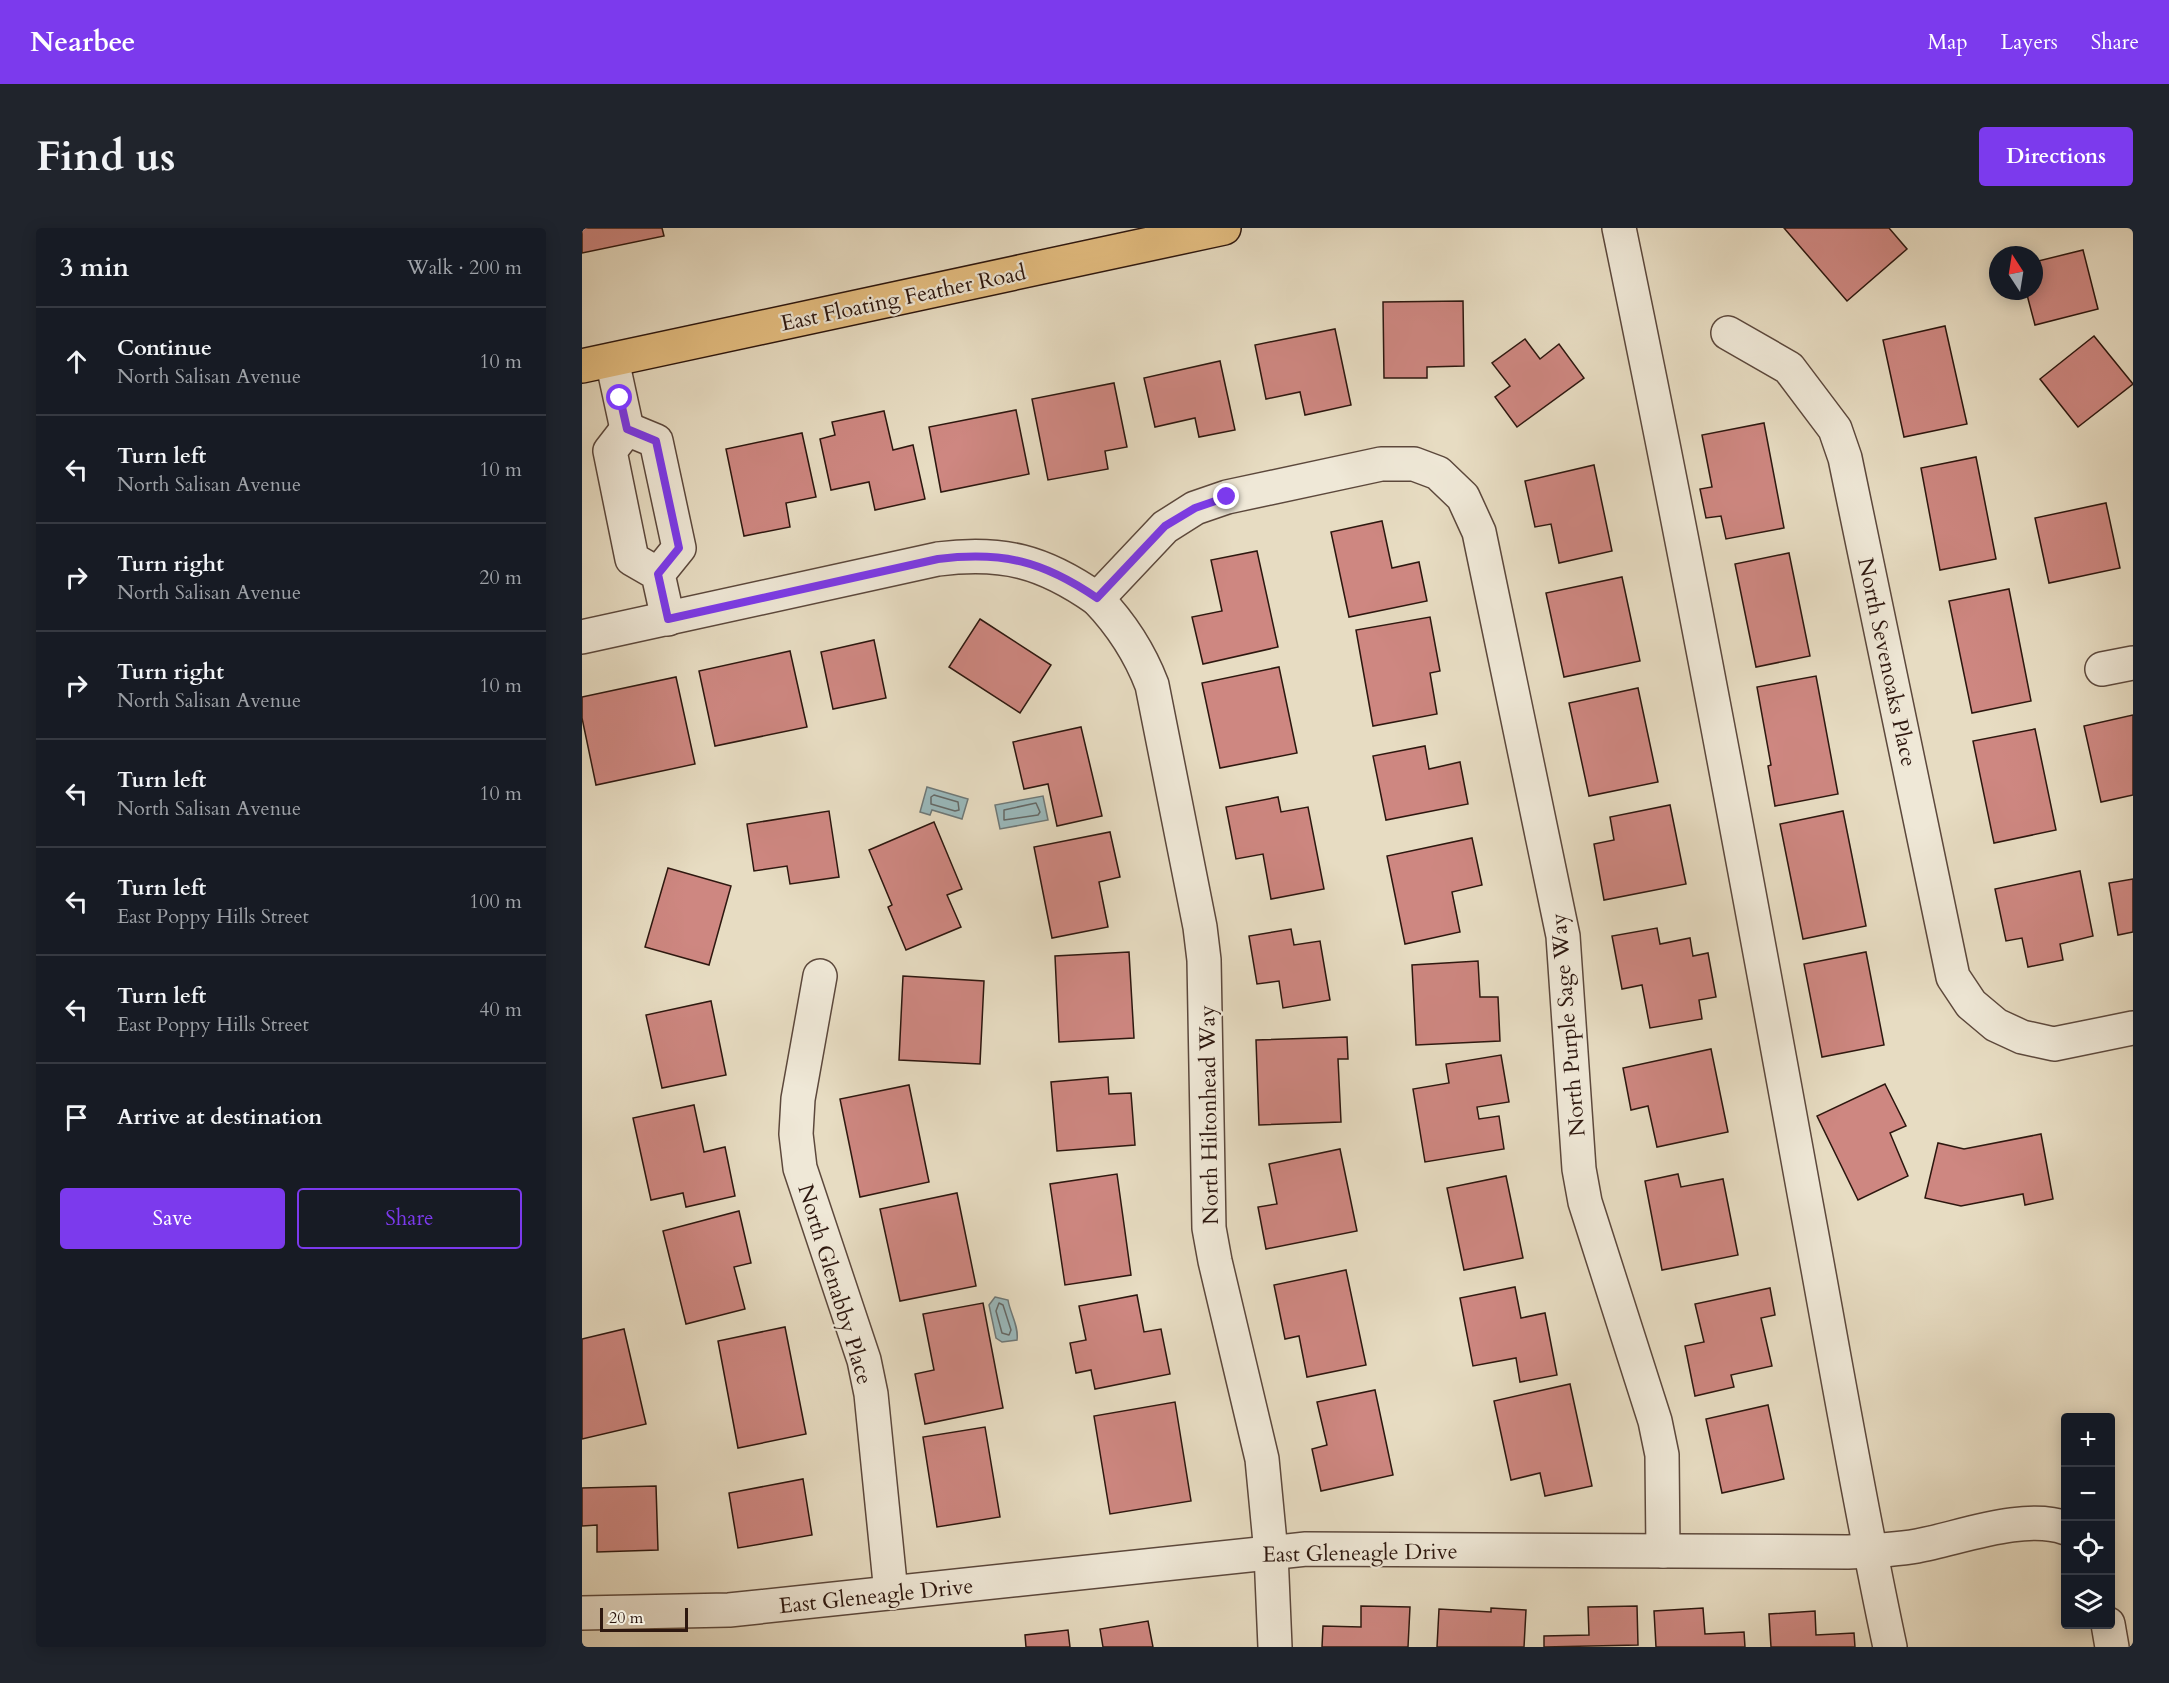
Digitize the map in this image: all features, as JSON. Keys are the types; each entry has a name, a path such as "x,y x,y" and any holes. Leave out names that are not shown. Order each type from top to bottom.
{"main road":[{"name":"East Floating Feather Road","path":"597,363 1224,228"}],"street":[{"path":"1619,228 1805,1197 1869,1551 1890,1647"},
{"name":"North Sevenoaks Place","path":"1728,333 1789,368 1835,429 1845,458 1953,977 1971,1004 1996,1025 2022,1038 2054,1044 2133,1028"},
{"path":"597,363 627,429 656,441 679,548 658,574"},
{"path":"627,429 610,451 632,559 658,574 668,619"},
{"name":"North Purple Sage Way","path":"1097,598 1165,526 1195,508 1227,497 1381,464 1414,464 1438,473 1463,497 1481,544 1563,936 1579,1168 1585,1202 1655,1421 1662,1455 1663,1551"},
{"name":"North Hiltonhead Way","path":"582,637 938,559 973,555 1006,557 1039,565 1069,579 1097,598 1120,623 1139,653 1152,685 1200,927 1204,960 1209,1228 1262,1459 1272,1552 1275,1647"},
{"name":"North Glenabby Place","path":"820,976 798,1099 796,1134 800,1168 864,1360 871,1394 891,1593"},
{"name":"East Gleneagle Drive","path":"582,1613 729,1610 1306,1549 1869,1551 1915,1546 2027,1523 2050,1522 2061,1526"},
{"path":"2109,1629 2112,1647"}],"water":[{"path":"927,787 968,799 962,819 932,810 930,815 920,812"},
{"path":"1043,796 1048,820 1000,829 995,805"},
{"path":"995,1297 1008,1300 1017,1330 1017,1340 1002,1342 996,1338 989,1305"}],"building":[{"path":"582,228 662,228 664,236 582,253"},
{"path":"1784,228 1889,228 1907,249 1847,301"},
{"path":"2083,250 2098,309 2035,325 2028,300 2043,300 2043,260"},
{"path":"1463,301 1464,366 1427,367 1427,378 1384,378 1383,302"},
{"path":"1945,326 1967,424 1904,437 1883,340"},
{"path":"1335,329 1351,405 1305,415 1300,392 1266,399 1255,345"},
{"path":"2094,336 2133,384 2078,427 2040,379"},
{"path":"1525,339 1540,359 1559,344 1584,378 1517,427 1495,397 1510,386 1492,363"},
{"path":"1220,361 1235,430 1199,437 1195,418 1155,427 1144,378"},
{"path":"1114,383 1127,447 1105,451 1108,469 1048,480 1032,399"},
{"path":"1016,410 1029,474 941,492 929,427"},
{"path":"884,411 893,450 913,445 925,499 875,510 869,482 831,490 820,439 835,435 832,422"},
{"path":"1764,423 1784,528 1726,539 1721,516 1706,518 1700,489 1712,487 1702,435"},
{"path":"802,433 816,497 786,503 790,527 744,536 726,449"},
{"path":"1976,457 1996,559 1940,570 1921,468"},
{"path":"1594,465 1612,551 1559,563 1551,524 1535,527 1525,481"},
{"path":"2106,503 2120,568 2049,583 2035,518"},
{"path":"1382,521 1392,568 1419,562 1427,601 1349,617 1331,532"},
{"path":"1257,551 1278,647 1203,664 1192,617 1222,611 1211,560"},
{"path":"1789,553 1810,656 1756,667 1735,564"},
{"path":"1622,577 1640,661 1564,677 1546,593"},
{"path":"2009,589 2031,701 1972,713 1949,601"},
{"path":"1430,617 1440,671 1430,673 1437,714 1373,726 1356,630"},
{"path":"980,619 1051,665 1020,713 949,667"},
{"path":"874,640 886,698 833,709 821,652"},
{"path":"790,651 807,727 715,746 699,671"},
{"path":"1279,667 1297,753 1220,768 1202,683"},
{"path":"1816,676 1838,794 1775,806 1768,766 1771,765 1757,687"},
{"path":"676,677 695,764 596,785 582,718 582,697"},
{"path":"1638,688 1658,782 1589,796 1569,703"},
{"path":"2133,715 2133,795 2101,802 2084,726"},
{"path":"1081,727 1102,816 1057,826 1048,784 1024,789 1013,742"},
{"path":"2035,729 2056,830 1994,843 1973,741"},
{"path":"1425,746 1429,769 1460,762 1468,804 1386,820 1373,756"},
{"path":"1278,797 1281,812 1308,807 1324,889 1271,899 1263,854 1236,859 1226,807"},
{"path":"1670,805 1686,884 1604,900 1594,844 1614,840 1610,817"},
{"path":"829,811 839,877 790,884 787,866 754,871 747,824"},
{"path":"1843,811 1866,926 1803,939 1780,824"},
{"path":"934,822 962,889 947,895 961,927 906,950 888,907 892,905 869,850"},
{"path":"1110,832 1120,877 1099,882 1108,927 1052,938 1034,847"},
{"path":"1472,838 1482,885 1452,892 1460,932 1405,944 1387,856"},
{"path":"668,868 731,886 709,965 645,947"},
{"path":"2080,871 2093,936 2060,944 2063,960 2028,967 2022,938 2006,941 1995,889"},
{"path":"2133,879 2133,932 2118,935 2109,883"},
{"path":"1657,928 1660,944 1690,938 1693,956 1708,953 1716,997 1699,1000 1702,1019 1650,1028 1642,985 1622,989 1612,936"},
{"path":"1291,929 1294,945 1320,941 1330,1000 1283,1008 1279,981 1257,984 1249,936"},
{"path":"1129,952 1134,1038 1059,1042 1055,956"},
{"path":"1866,952 1884,1045 1822,1057 1804,964"},
{"path":"1478,961 1480,997 1498,997 1500,1041 1416,1045 1412,965"},
{"path":"903,976 984,981 980,1064 899,1060"},
{"path":"711,1001 726,1075 662,1088 646,1015"},
{"path":"1347,1037 1348,1059 1338,1059 1341,1122 1259,1125 1256,1040"},
{"path":"1711,1049 1728,1132 1657,1147 1648,1106 1631,1110 1623,1068"},
{"path":"1501,1055 1509,1102 1477,1107 1479,1119 1499,1116 1504,1149 1425,1162 1413,1089 1449,1083 1446,1064"},
{"path":"1108,1077 1109,1094 1131,1093 1135,1145 1057,1151 1051,1082"},
{"path":"1885,1084 1906,1126 1890,1133 1908,1176 1858,1200 1817,1116"},
{"path":"909,1085 929,1182 860,1197 840,1099"},
{"path":"694,1105 704,1152 725,1147 735,1196 686,1207 683,1193 651,1200 633,1118"},
{"path":"2041,1134 2053,1199 2025,1205 2023,1194 1961,1206 1925,1198 1938,1143 1964,1149"},
{"path":"1340,1149 1357,1231 1266,1249 1258,1207 1277,1204 1269,1164"},
{"path":"1117,1174 1131,1275 1065,1285 1050,1184"},
{"path":"1678,1174 1681,1187 1723,1179 1738,1255 1662,1270 1645,1181"},
{"path":"1506,1176 1523,1258 1464,1270 1447,1188"},
{"path":"957,1193 976,1286 900,1301 880,1209"},
{"path":"739,1211 751,1263 734,1267 745,1309 686,1324 663,1231"},
{"path":"1346,1270 1366,1365 1307,1377 1299,1336 1285,1339 1274,1285"},
{"path":"1515,1287 1521,1318 1545,1313 1557,1375 1520,1382 1516,1358 1473,1366 1460,1298"},
{"path":"1770,1288 1775,1315 1761,1318 1772,1366 1731,1375 1734,1387 1695,1396 1685,1346 1704,1342 1695,1304"},
{"path":"1137,1295 1144,1332 1161,1329 1170,1374 1095,1389 1091,1370 1076,1373 1070,1343 1086,1340 1079,1306"},
{"path":"983,1303 1003,1408 925,1424 915,1374 934,1370 923,1314"},
{"path":"785,1327 806,1434 738,1448 718,1341"},
{"path":"624,1329 646,1424 582,1439 582,1339"},
{"path":"1570,1384 1592,1486 1545,1496 1540,1473 1511,1480 1494,1401"},
{"path":"1375,1390 1393,1475 1321,1491 1312,1449 1327,1445 1317,1402"},
{"path":"1175,1402 1191,1501 1110,1514 1094,1416"},
{"path":"1768,1405 1784,1479 1722,1493 1706,1419"},
{"path":"985,1427 1000,1517 937,1527 923,1437"},
{"path":"803,1479 812,1535 738,1548 729,1493"},
{"path":"656,1486 658,1550 597,1552 597,1525 582,1526 582,1488"},
{"path":"1361,1606 1410,1607 1408,1647 1322,1647 1323,1626 1361,1627"},
{"path":"1637,1606 1638,1645 1544,1647 1544,1636 1589,1635 1588,1607"},
{"path":"1491,1608 1526,1610 1524,1647 1437,1647 1439,1609 1491,1612"},
{"path":"1703,1608 1705,1634 1744,1632 1745,1647 1656,1647 1654,1611"},
{"path":"1815,1611 1816,1635 1854,1633 1855,1647 1771,1647 1769,1614"},
{"path":"1148,1621 1153,1647 1103,1647 1100,1629"},
{"path":"1068,1630 1070,1647 1026,1647 1025,1635"}],"route":[{"path":"620,398 627,429 656,441 679,548 658,574 668,619 938,559 973,555 1006,557 1039,565 1069,579 1097,598 1165,526 1195,508 1227,497"}]}
